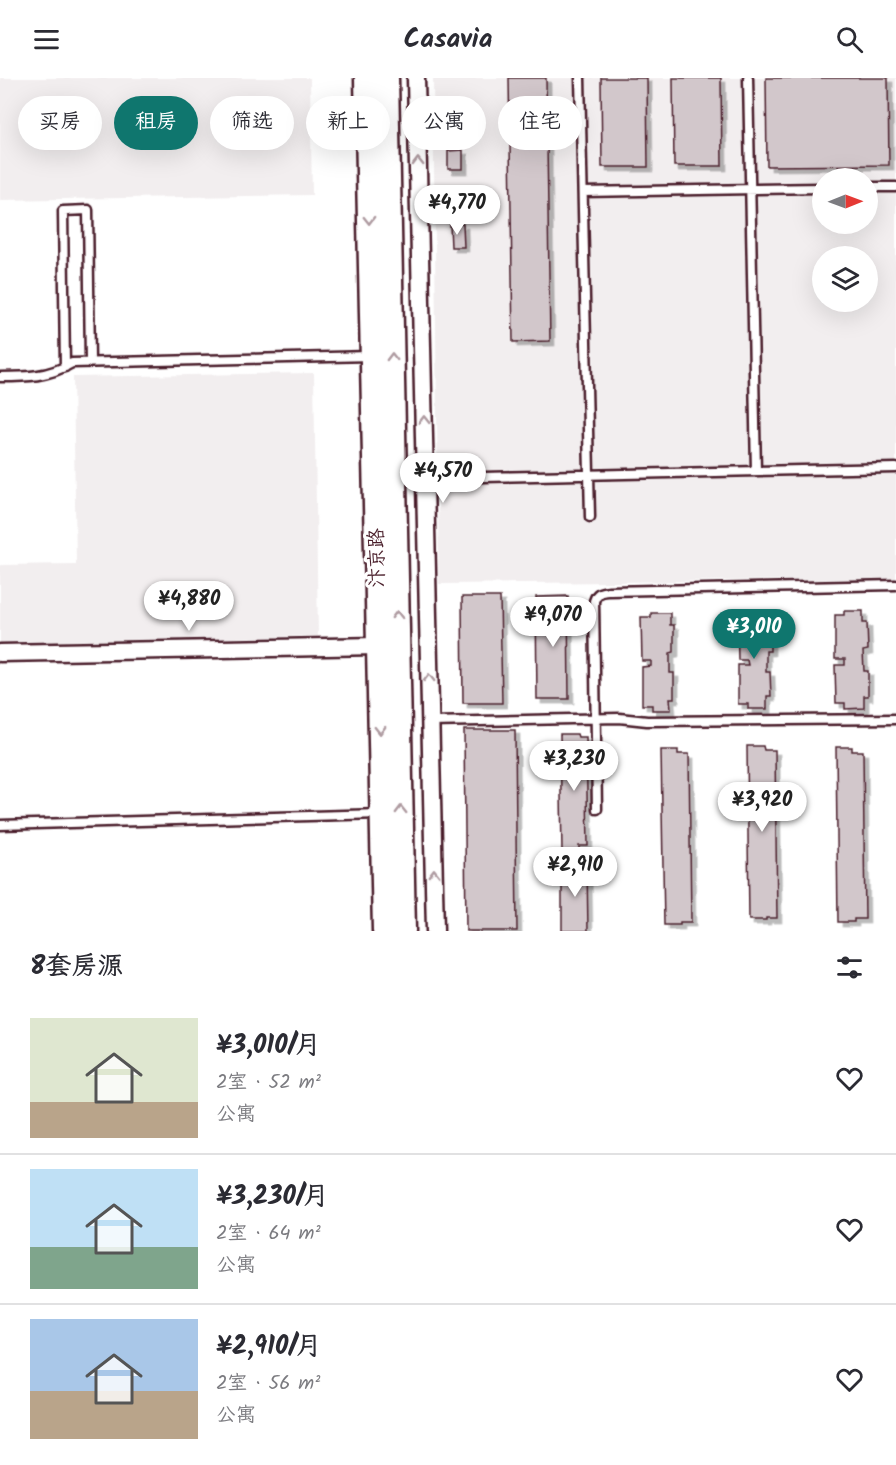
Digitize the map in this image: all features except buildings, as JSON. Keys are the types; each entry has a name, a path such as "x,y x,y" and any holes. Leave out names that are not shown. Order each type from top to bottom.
{"main road":[{"name":"汴京路","path":"366,78 384,931"},
{"name":"汴京路","path":"387,78 404,931"}],"street":[{"path":"416,78 435,931"},
{"path":"0,653 378,646"}],"lane":[{"path":"580,78 590,517"},
{"path":"748,78 756,471"},
{"path":"878,187 896,187"},
{"path":"583,192 812,188"},
{"path":"65,367 63,211 88,210 90,362"},
{"path":"0,377 34,377 57,372 72,363 371,356"},
{"path":"394,479 896,468"},
{"path":"597,809 594,600 596,595 601,592 896,585"},
{"path":"430,722 596,718 647,722 896,719"},
{"path":"0,825 381,814"}],"shaded area":[{"path":"0,78 310,78 310,96 306,96 306,150 311,150 312,195 0,200"},
{"path":"433,78 896,78 896,579 439,584 434,150 486,150 486,96 433,96"},
{"path":"314,373 318,636 0,643 0,565 76,564 73,377"}]}
